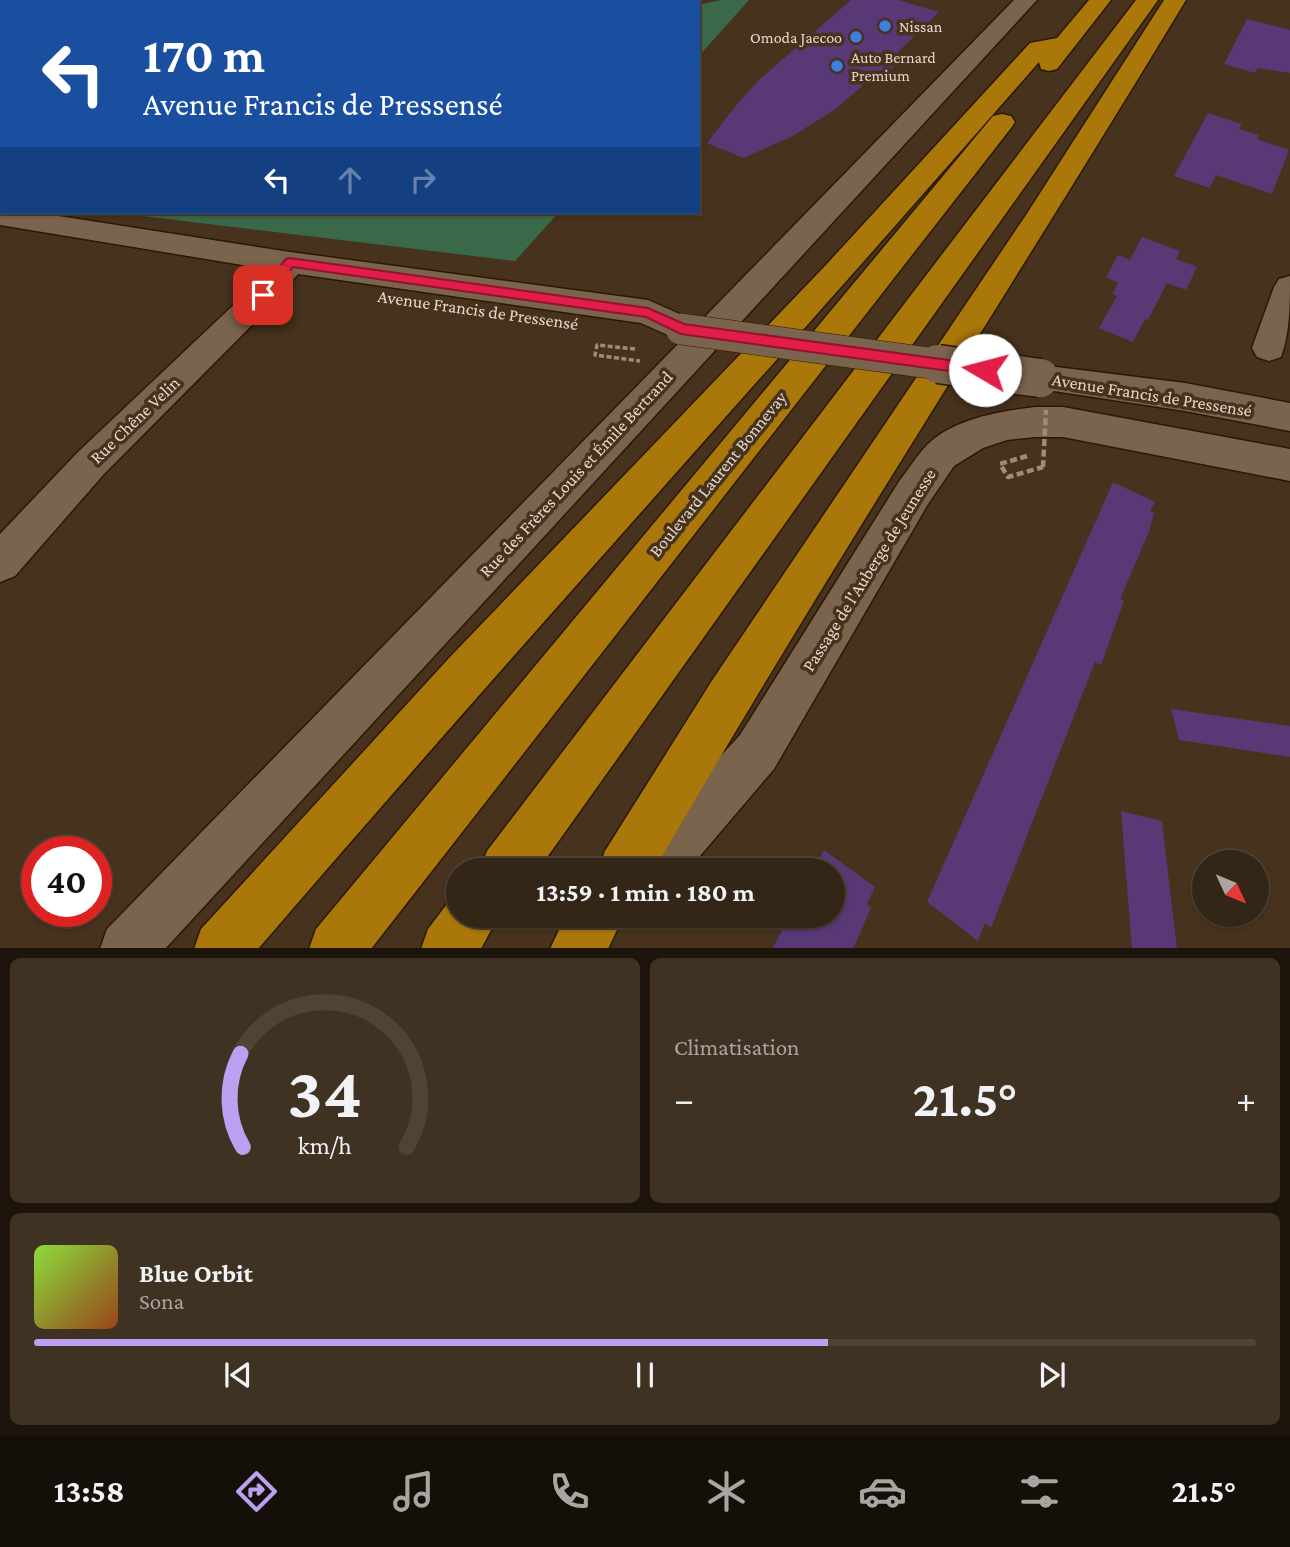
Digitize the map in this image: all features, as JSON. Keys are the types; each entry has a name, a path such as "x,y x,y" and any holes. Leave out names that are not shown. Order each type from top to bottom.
{"highway":[{"name":"Boulevard Laurent Bonnevay","path":"336,948 1100,0"},
{"path":"515,858 1147,0"},
{"path":"631,858 729,695 1037,221 1175,0"},
{"path":"221,948 466,673 835,275 1038,48 1065,44"},
{"path":"448,948 463,928"},
{"path":"578,948 590,928"}],"street":[{"name":"Rue des Frères Louis et Émile Bertrand","path":"127,948 1026,0"},
{"name":"Avenue Francis de Pressensé","path":"1,214 282,272 644,333 681,329 1043,390 1185,397 1290,417"},
{"name":"Avenue Francis de Pressensé","path":"0,239 282,272"},
{"name":"Rue Chêne Velin","path":"0,563 91,463 282,272"},
{"path":"1269,348 1290,287"},
{"name":"Passage de l'Auberge de Jeunesse","path":"664,858 757,752 915,492 941,456 970,437 1006,425 1063,422 1290,465"},
{"path":"584,948 602,928"}],"path":[{"path":"635,349 597,345 595,355 639,360"},
{"path":"1043,390 1042,467 1008,477 1000,464 1032,455 1052,455"}],"green space":[{"path":"721,0 749,0 700,55 700,5"},
{"path":"126,214 557,214 515,261"}],"building":[{"path":"851,0 898,0 939,12 899,51 900,58 888,73 874,82 869,80 837,108 793,136 743,158 707,143 761,78"},
{"path":"1247,19 1290,30 1290,73 1258,68 1255,73 1224,64"},
{"path":"1208,113 1242,124 1239,129 1259,135 1257,139 1289,150 1272,194 1216,175 1210,188 1174,176"},
{"path":"1142,237 1180,251 1176,259 1197,267 1186,290 1167,283 1133,342 1099,328 1117,296 1112,294 1118,283 1106,277 1118,255 1130,260"},
{"path":"1113,482 1155,502 1150,511 1154,513 1149,532 1120,599 1124,601 1101,665 1095,662 991,928 985,923 978,941 927,902"},
{"path":"1171,709 1290,726 1290,757 1179,740"},
{"path":"1121,811 1162,821 1177,948 1132,948"},
{"path":"824,850 835,858 820,858"},
{"path":"845,865 875,887 867,904 871,908 853,948 773,948 783,928 845,928"}],"place":[{"name":"Nissan","path":"885,26"},
{"name":"Omoda Jaecoo","path":"856,37"},
{"name":"Auto Bernard Premium","path":"837,66"}],"route":[{"path":"263,295 290,262 648,312 681,329 985,370"}]}
